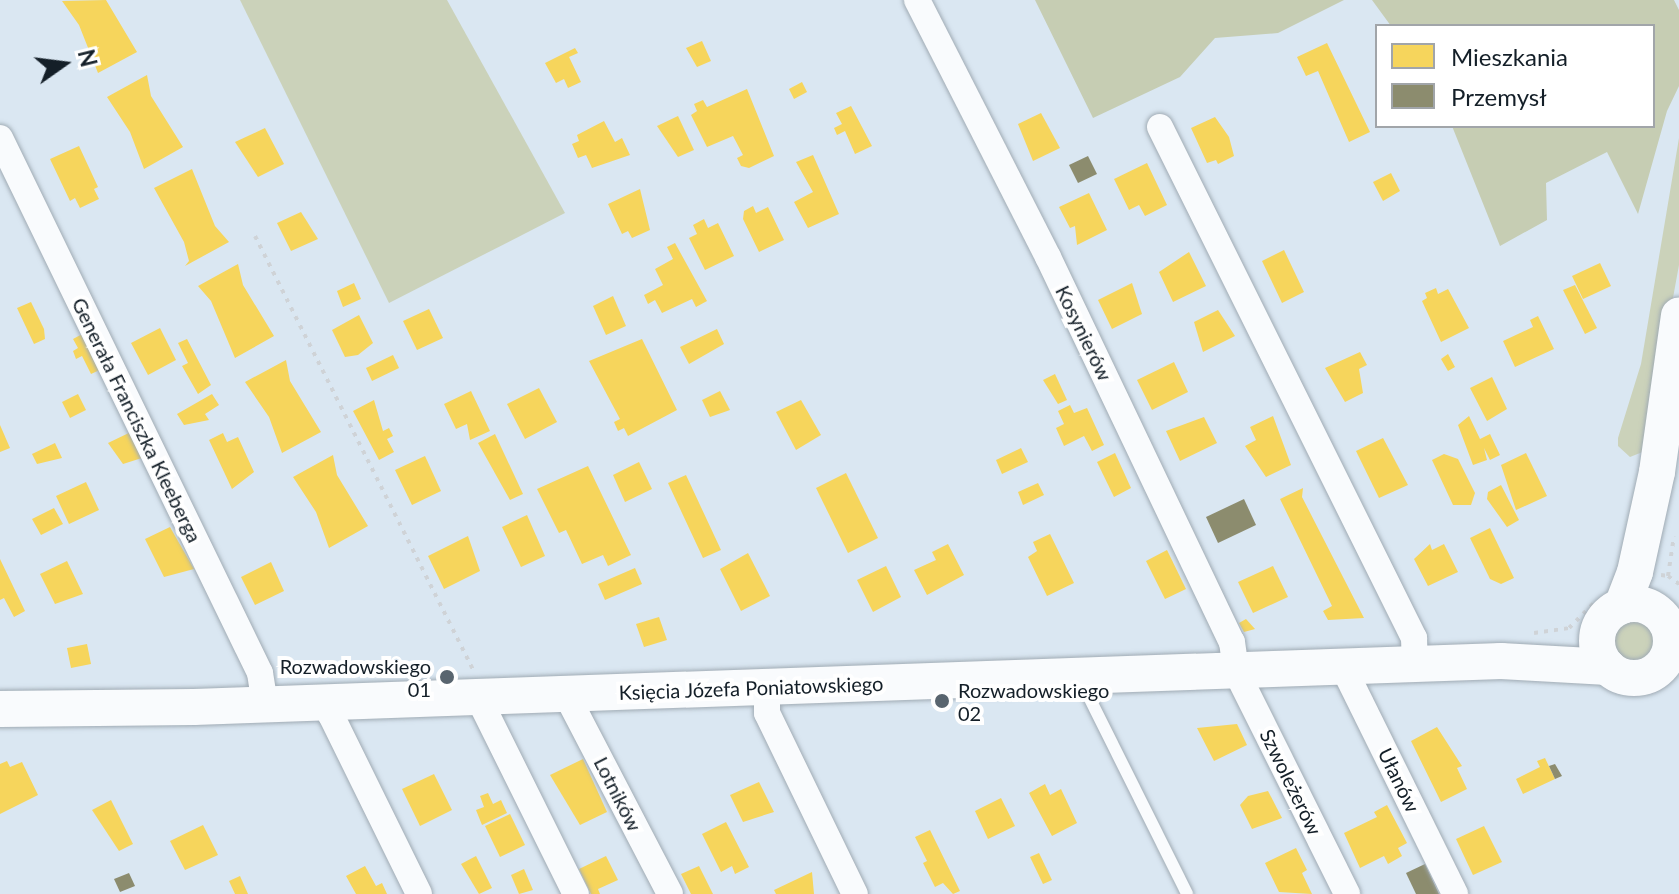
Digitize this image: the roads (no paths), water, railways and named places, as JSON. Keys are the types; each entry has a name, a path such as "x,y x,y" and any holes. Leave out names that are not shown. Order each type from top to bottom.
{"street":[{"name":"Kosynierów","path":"917,0 1048,257 1232,642 1236,671"},
{"path":"1160,127 1414,638 1415,664"},
{"name":"Generała Franciszka Kleeberga","path":"0,138 260,673 265,704"},
{"path":"1657,472 1670,638 1651,674 1633,679 1608,667 1598,651 1598,633 1612,598 1635,572 1657,472 1679,316"},
{"path":"1612,598 1640,604 1670,638"},
{"name":"Księcia Józefa Poniatowskiego","path":"0,709 330,702 1415,664 1598,633"},
{"name":"Księcia Józefa Poniatowskiego","path":"1511,648 1608,667"},
{"name":"Ułanów","path":"1343,667 1455,894"},
{"name":"Szwoleżerów","path":"1236,671 1347,894"},
{"path":"767,688 767,713 855,894"},
{"name":"Lotników","path":"566,694 670,894"},
{"path":"482,697 576,894"},
{"path":"330,702 331,715 419,894"}],"lane":[{"path":"1079,676 1187,894"}],"place":[{"name":"Rozwadowskiego 01","path":"447,677"},
{"name":"Rozwadowskiego 02","path":"942,701"}]}
